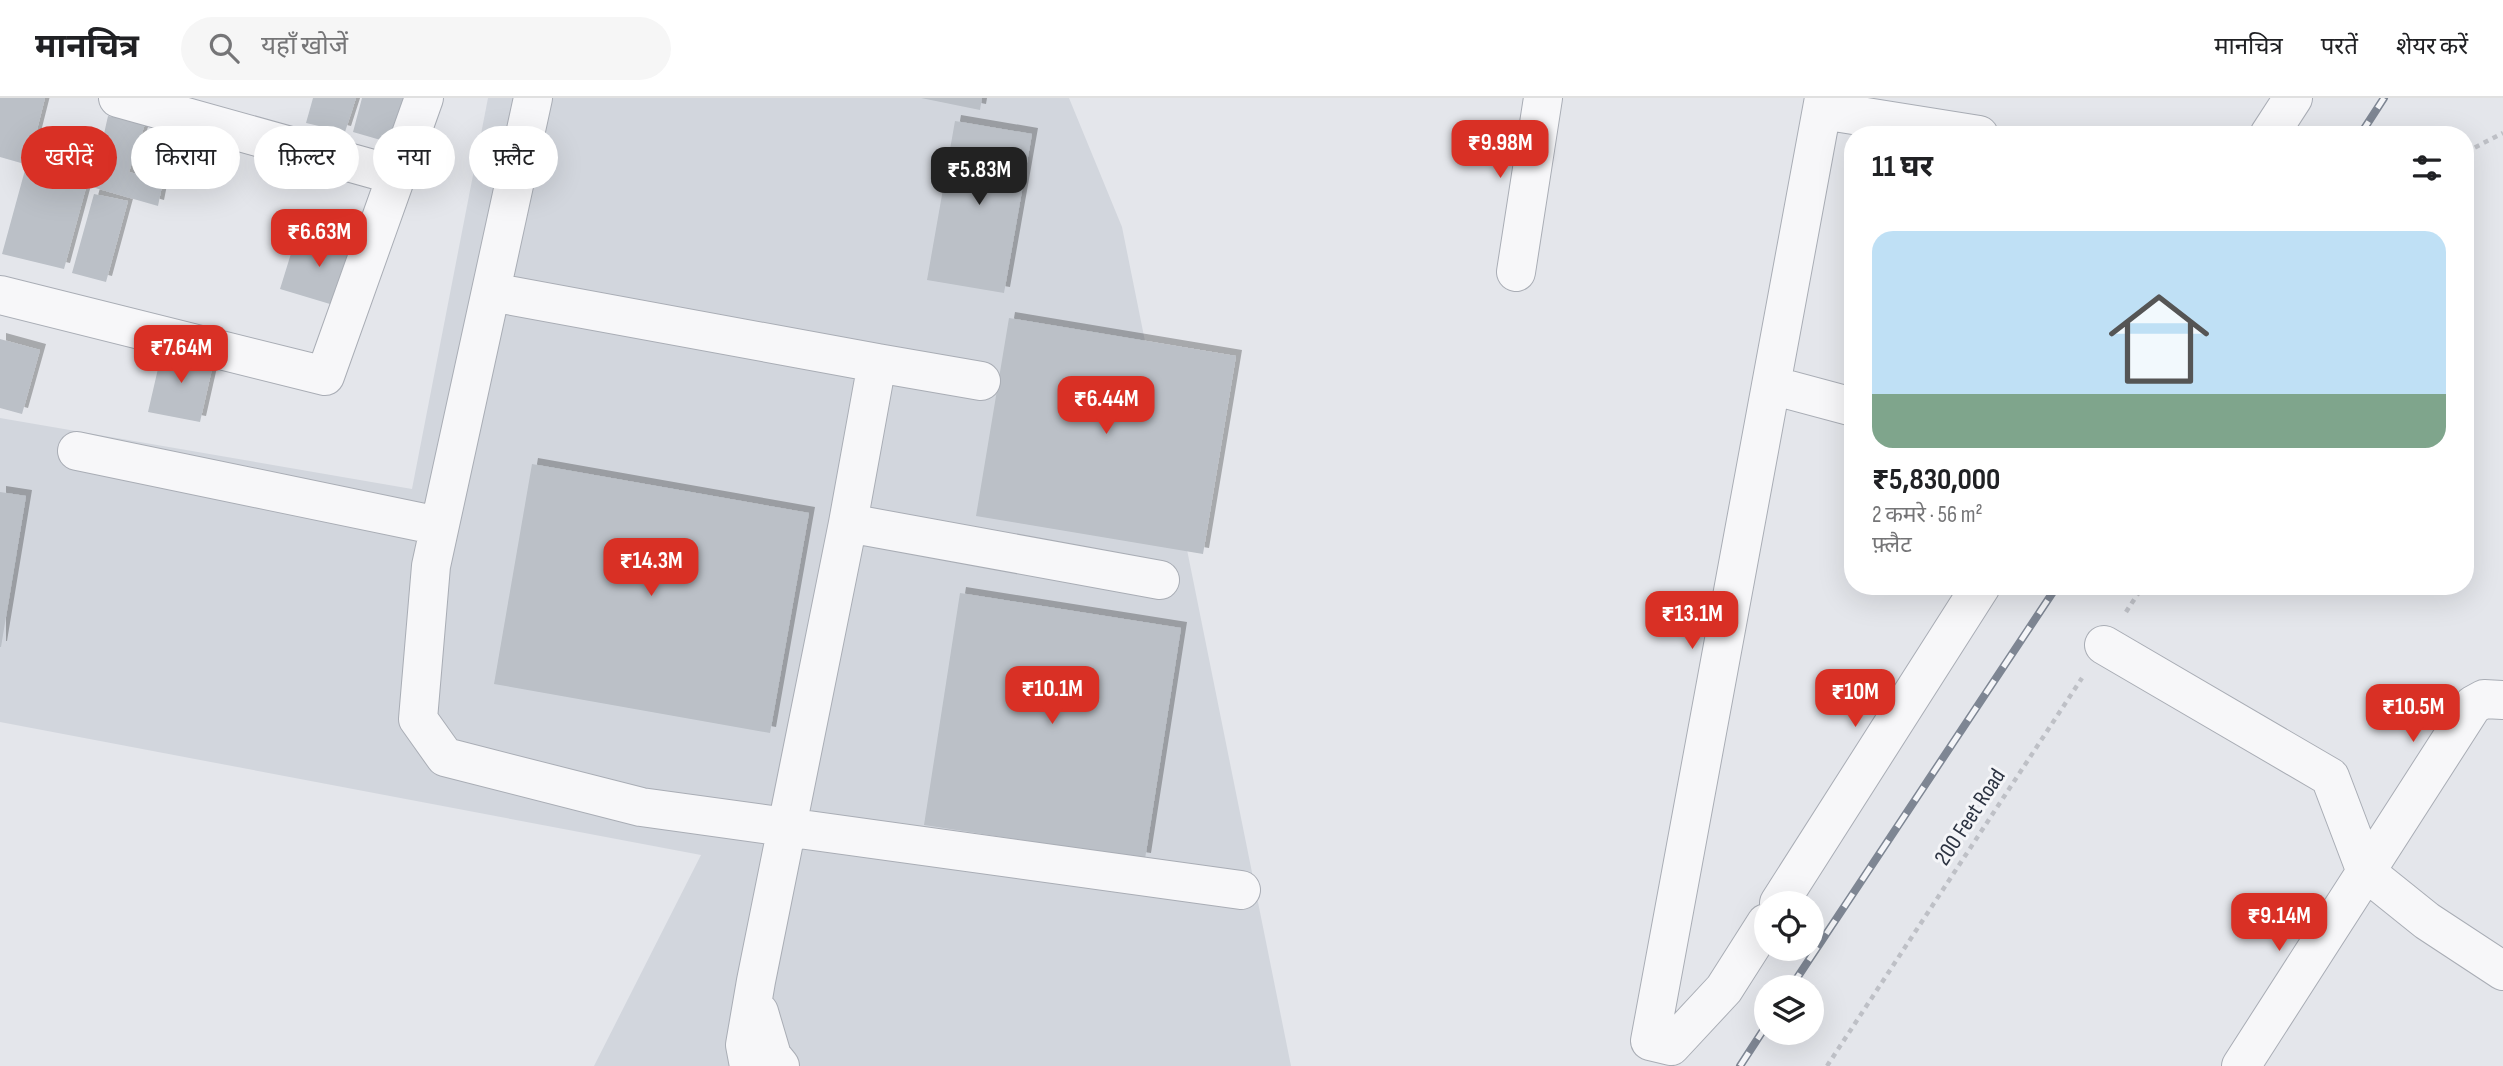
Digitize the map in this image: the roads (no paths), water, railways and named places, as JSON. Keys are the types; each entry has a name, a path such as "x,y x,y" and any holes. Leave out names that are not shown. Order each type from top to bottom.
{"street":[{"path":"118,98 373,169"},
{"path":"415,126 424,98"},
{"path":"533,98 431,566 418,719 445,757 641,807 1241,890"},
{"path":"1516,272 1543,98"},
{"path":"2275,126 2293,98"},
{"path":"1754,942 1724,989 1665,1056 1650,1041 1823,104 1934,126"},
{"path":"0,295 325,376 393,189"},
{"path":"491,292 981,381"},
{"path":"744,1059 754,993 848,523 877,363"},
{"path":"1771,385 1844,405"},
{"path":"77,451 439,526"},
{"path":"848,523 1160,580"},
{"path":"1787,891 1975,595"},
{"path":"2104,645 2330,777 2366,872 2427,921 2503,971"},
{"path":"2241,1066 2473,705 2484,699 2503,700"},
{"path":"754,993 772,1056 780,1066"}],"railway":[{"path":"2366,126 2384,98"},
{"path":"1799,975 2051,595"},
{"path":"1740,1066 1754,1044"}]}
